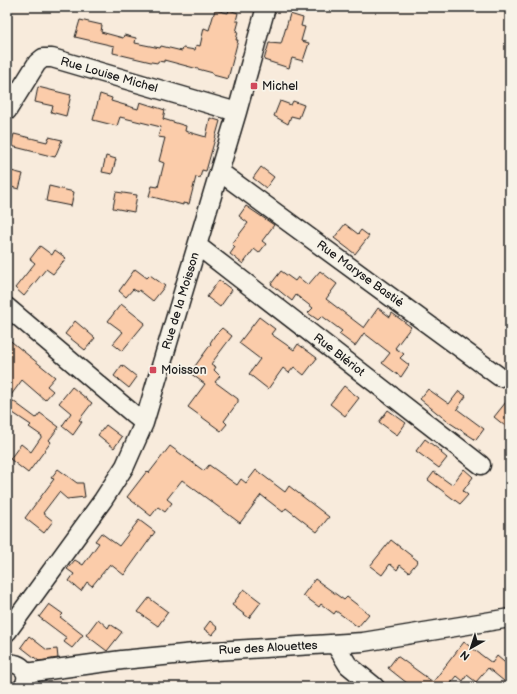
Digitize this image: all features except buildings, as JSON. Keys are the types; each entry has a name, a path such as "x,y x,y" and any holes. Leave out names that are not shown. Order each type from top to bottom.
{"street":[{"name":"Rue de la Moisson","path":"7,632 103,500 125,466 144,423 220,172 266,7"},
{"name":"Rue Louise Michel","path":"7,111 37,62 43,58 52,58 237,112"},
{"name":"Rue Maryse Bastié","path":"220,172 500,377"},
{"name":"Rue Blériot","path":"198,246 481,465"},
{"path":"7,306 144,423"},
{"name":"Rue des Alouettes","path":"24,680 122,660 207,652 363,642 510,618"},
{"path":"335,644 348,666 375,687"},
{"path":"7,664 16,664 24,669 24,680"}],"place":[{"name":"Michel","path":"254,86"},
{"name":"Moisson","path":"153,370"}]}
